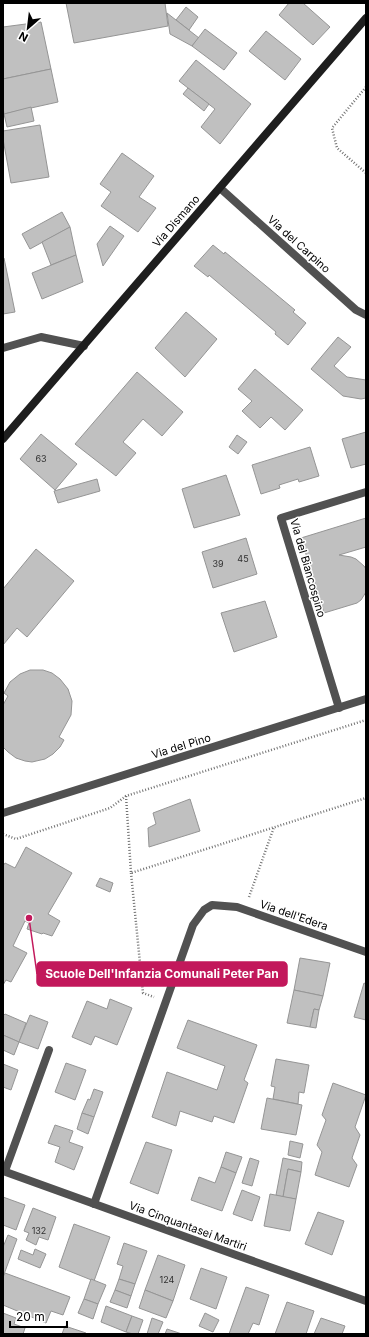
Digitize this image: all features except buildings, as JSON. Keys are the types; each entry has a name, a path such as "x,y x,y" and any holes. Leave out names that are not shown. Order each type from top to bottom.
{"main road":[{"name":"Via Dismano","path":"3,439 366,18"}],"street":[{"name":"Via del Carpino","path":"220,188 356,310 366,315"},
{"path":"3,348 41,338 84,346"},
{"name":"Via del Biancospino","path":"339,708 281,518 366,492"},
{"name":"Via del Pino","path":"3,813 366,699"},
{"name":"Via dell'Edera","path":"166,1001 193,925 204,910 212,905 236,906 366,952"},
{"path":"94,1204 166,1001"},
{"path":"4,1171 49,1050"},
{"name":"Via Cinquantasei Martiri","path":"4,1171 366,1301"}],"path":[{"path":"366,87 332,128 338,148 366,172"},
{"path":"3,834 16,839 110,808 126,796 366,720"},
{"path":"126,796 131,873 143,993 166,1001"},
{"path":"131,873 366,798"},
{"path":"244,909 274,827"}],"place":[{"name":"Scuole Dell'Infanzia Comunali Peter Pan","path":"29,918"}]}
